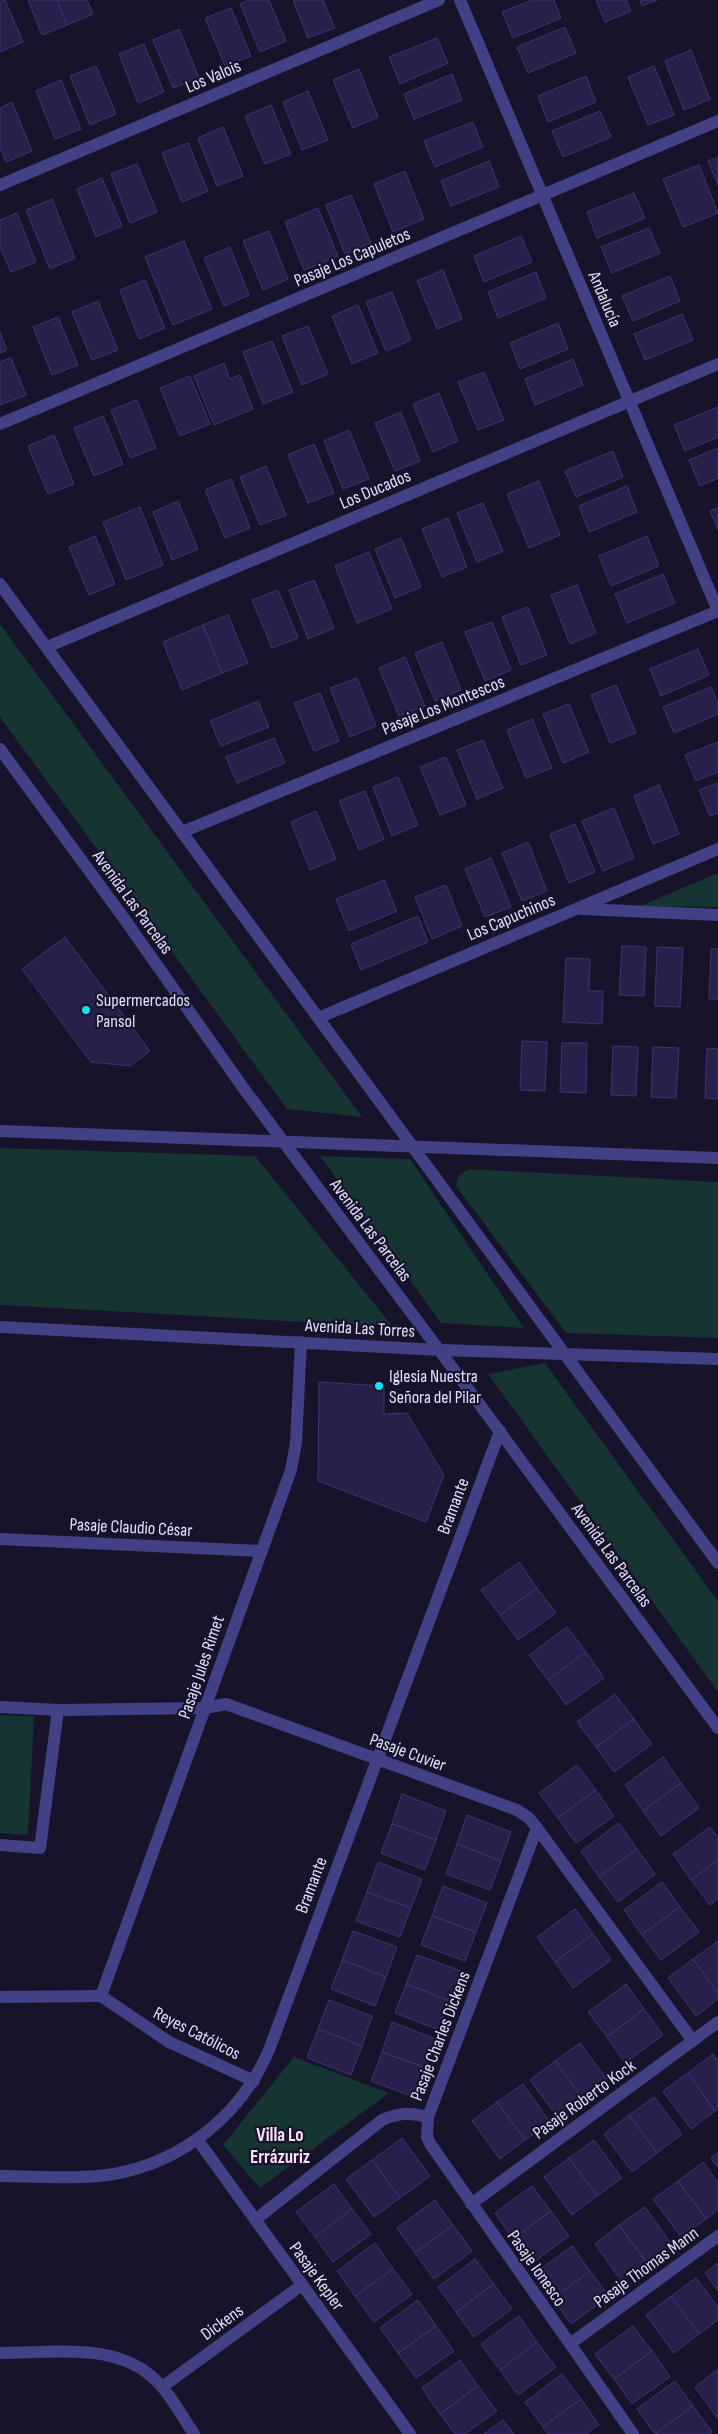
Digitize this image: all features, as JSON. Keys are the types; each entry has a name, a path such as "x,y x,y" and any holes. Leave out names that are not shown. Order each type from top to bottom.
{"street":[{"name":"Los Valois","path":"0,185 439,0"},
{"name":"Andalucía","path":"460,0 718,611"},
{"name":"Pasaje Los Capuletos","path":"0,424 718,122"},
{"name":"Los Ducados","path":"47,647 718,364"},
{"path":"0,584 718,1563"},
{"name":"Pasaje Los Montescos","path":"182,832 718,611"},
{"name":"Avenida Las Parcelas","path":"0,749 123,917 282,1141 440,1350 718,1728"},
{"name":"Los Capuchinos","path":"318,1018 718,849"},
{"path":"577,909 718,915"},
{"path":"0,1131 718,1158"},
{"name":"Avenida Las Torres","path":"0,1327 440,1350 718,1359"},
{"name":"Pasaje Jules Rimet","path":"101,1996 260,1551 291,1470 296,1443 301,1342"},
{"name":"Bramante","path":"0,2176 113,2174 159,2160 197,2139 218,2124 254,2082 268,2050 500,1431"},
{"name":"Pasaje Claudio César","path":"0,1538 260,1551"},
{"name":"Pasaje Cuvier","path":"0,1707 58,1710 205,1708 226,1704 517,1810 529,1818 537,1828 693,2041"},
{"path":"0,1846 40,1848 58,1710"},
{"name":"Pasaje Charles Dickens","path":"255,2220 382,2120 406,2114 428,2117 537,1828"},
{"path":"0,1998 101,1996"},
{"name":"Reyes Católicos","path":"101,1996 169,2042 254,2082"},
{"name":"Pasaje Roberto Kock","path":"471,2204 718,2022"},
{"name":"Pasaje Ionesco","path":"428,2117 427,2137 431,2145 632,2434"},
{"name":"Pasaje Kepler","path":"197,2139 410,2434"},
{"name":"Pasaje Thomas Mann","path":"570,2344 718,2236"},
{"name":"Dickens","path":"162,2387 302,2285"},
{"path":"0,2353 98,2353 113,2356 140,2368 162,2387 194,2434"}],"green space":[{"path":"0,624 362,1117 287,1109 0,717"},
{"path":"718,873 718,907 640,906"},
{"path":"0,1148 255,1156 393,1327 0,1305"},
{"path":"320,1156 410,1159 524,1328 441,1323"},
{"path":"469,1169 718,1182 718,1338 566,1333 456,1186 458,1176"},
{"path":"545,1363 718,1601 718,1692 488,1374"},
{"path":"0,1715 34,1716 28,1835 0,1833"},
{"path":"294,2057 389,2093 260,2188 223,2145"}],"building":[{"path":"5,0 23,42 0,52 0,2"},
{"path":"28,0 57,0 67,25 42,35"},
{"path":"57,0 87,0 93,14 67,25"},
{"path":"249,0 269,0 286,41 260,52 240,4"},
{"path":"293,0 323,0 335,28 308,38"},
{"path":"532,0 554,0 561,18 513,38 502,12"},
{"path":"596,0 626,0 631,11 605,22"},
{"path":"640,0 657,0 642,6"},
{"path":"231,8 251,56 225,66 205,18"},
{"path":"565,27 576,53 528,73 517,47"},
{"path":"179,29 199,78 173,88 153,40"},
{"path":"437,38 448,63 400,84 389,57"},
{"path":"144,44 164,92 138,103 119,54"},
{"path":"691,50 710,99 684,110 665,61"},
{"path":"96,66 116,114 90,125 70,76"},
{"path":"654,66 674,115 648,125 628,77"},
{"path":"359,69 378,117 353,128 333,80"},
{"path":"452,74 462,100 414,119 404,94"},
{"path":"586,76 596,102 548,122 538,96"},
{"path":"61,80 81,129 55,139 36,91"},
{"path":"308,91 328,140 302,150 283,102"},
{"path":"12,102 32,151 6,162 0,147 0,108"},
{"path":"271,105 291,154 265,164 245,116"},
{"path":"600,111 611,137 563,157 552,131"},
{"path":"473,122 483,147 435,167 424,141"},
{"path":"223,127 243,176 217,186 198,138"},
{"path":"188,143 208,191 182,202 162,153"},
{"path":"718,157 718,185 708,161"},
{"path":"489,161 499,187 451,206 441,181"},
{"path":"137,164 157,212 130,223 111,174"},
{"path":"699,165 718,213 683,227 663,179"},
{"path":"405,171 424,219 393,232 374,184"},
{"path":"102,178 122,226 96,237 77,189"},
{"path":"634,193 645,218 597,238 587,212"},
{"path":"351,195 371,243 345,254 326,205"},
{"path":"52,199 75,258 50,269 26,210"},
{"path":"318,208 338,256 304,270 285,222"},
{"path":"17,213 36,262 11,272 0,247 0,220"},
{"path":"649,228 660,253 612,273 601,247"},
{"path":"269,231 288,279 263,290 243,241"},
{"path":"521,236 532,262 484,282 474,256"},
{"path":"184,241 212,309 173,325 145,257"},
{"path":"230,247 249,295 224,306 204,258"},
{"path":"443,270 462,319 437,329 417,281"},
{"path":"536,272 546,298 498,318 488,292"},
{"path":"670,276 680,301 633,321 622,296"},
{"path":"145,280 165,328 139,339 120,290"},
{"path":"392,292 411,340 386,351 366,302"},
{"path":"98,301 118,350 92,360 72,312"},
{"path":"358,305 378,353 352,364 332,316"},
{"path":"682,314 693,340 645,360 634,334"},
{"path":"58,317 78,365 52,375 33,327"},
{"path":"558,323 568,349 520,369 510,343"},
{"path":"308,326 328,374 302,385 282,336"},
{"path":"0,332 7,350 0,353"},
{"path":"272,341 293,392 263,404 243,352"},
{"path":"11,358 26,395 0,405 0,362"},
{"path":"573,359 583,385 535,405 525,379"},
{"path":"224,363 230,379 240,375 253,409 214,425 194,376"},
{"path":"484,372 504,420 478,430 458,382"},
{"path":"190,376 210,424 180,436 160,388"},
{"path":"439,393 458,441 433,452 413,404"},
{"path":"137,400 156,448 130,458 111,410"},
{"path":"718,407 718,437 685,451 674,425"},
{"path":"401,412 420,461 395,471 375,423"},
{"path":"103,416 123,464 94,476 74,428"},
{"path":"349,430 369,479 343,489 324,441"},
{"path":"54,435 74,484 48,494 28,446"},
{"path":"314,444 334,493 308,503 288,455"},
{"path":"718,448 718,478 700,486 689,460"},
{"path":"613,451 623,477 576,497 565,471"},
{"path":"266,466 286,515 260,525 240,477"},
{"path":"231,479 250,528 225,538 205,490"},
{"path":"539,481 560,535 529,548 507,494"},
{"path":"627,486 637,512 589,532 579,506"},
{"path":"178,501 198,549 172,560 153,512"},
{"path":"483,503 503,551 477,562 457,513"},
{"path":"140,507 163,565 126,580 103,522"},
{"path":"718,508 718,530 710,511"},
{"path":"448,518 467,567 442,577 422,529"},
{"path":"95,536 115,584 89,595 69,547"},
{"path":"647,536 659,566 611,586 599,556"},
{"path":"401,538 421,587 395,598 375,549"},
{"path":"369,552 392,609 357,623 335,566"},
{"path":"663,574 675,603 627,623 615,594"},
{"path":"314,580 334,628 308,639 289,590"},
{"path":"577,585 596,633 570,644 551,595"},
{"path":"278,590 298,638 272,648 252,600"},
{"path":"528,607 547,655 521,665 502,617"},
{"path":"228,615 248,663 222,673 203,625"},
{"path":"492,622 511,670 485,681 465,632"},
{"path":"203,625 222,673 182,690 163,642"},
{"path":"442,642 461,690 435,701 415,653"},
{"path":"698,649 709,675 661,696 650,669"},
{"path":"405,657 425,706 399,716 379,668"},
{"path":"357,678 376,726 350,737 330,688"},
{"path":"616,685 636,733 610,743 591,695"},
{"path":"711,687 718,703 718,714 674,733 663,707"},
{"path":"320,693 339,741 314,751 294,703"},
{"path":"258,701 269,727 221,746 210,721"},
{"path":"569,704 589,752 563,763 543,714"},
{"path":"532,719 552,768 526,778 507,730"},
{"path":"274,738 285,763 237,783 226,757"},
{"path":"483,740 503,788 477,799 457,750"},
{"path":"718,742 718,772 696,781 685,755"},
{"path":"446,757 466,805 440,815 420,767"},
{"path":"398,777 418,825 392,836 373,787"},
{"path":"718,783 718,813 710,816 699,790"},
{"path":"659,785 679,834 653,844 634,796"},
{"path":"365,791 384,839 359,850 339,801"},
{"path":"614,808 634,858 603,871 582,821"},
{"path":"316,811 336,859 310,870 291,822"},
{"path":"575,824 595,872 569,883 550,834"},
{"path":"528,842 547,891 522,901 502,853"},
{"path":"491,858 511,907 485,917 465,869"},
{"path":"384,880 397,911 349,931 336,899"},
{"path":"446,885 462,926 432,939 415,897"},
{"path":"418,916 428,942 361,970 351,944"},
{"name":"Supermercados Pansol","path":"65,937 150,1051 130,1066 91,1062 22,969"},
{"path":"622,946 646,947 644,996 619,995"},
{"path":"657,947 683,948 680,1007 655,1006"},
{"path":"711,949 718,949 718,999 709,999"},
{"path":"566,958 590,959 589,991 603,991 602,1024 563,1022"},
{"path":"522,1041 547,1042 545,1091 520,1090"},
{"path":"562,1043 587,1043 586,1093 560,1092"},
{"path":"613,1046 638,1047 636,1096 611,1095"},
{"path":"653,1047 679,1048 676,1098 651,1097"},
{"path":"707,1048 718,1049 718,1099 705,1098"},
{"path":"319,1382 384,1386 384,1414 407,1413 444,1475 426,1522 318,1481"},
{"path":"519,1562 537,1588 500,1615 481,1590"},
{"path":"537,1588 556,1613 518,1640 500,1615"},
{"path":"567,1627 586,1652 548,1680 529,1655"},
{"path":"586,1652 604,1678 566,1705 548,1680"},
{"path":"615,1694 634,1719 596,1747 577,1722"},
{"path":"634,1719 652,1744 614,1772 596,1747"},
{"path":"663,1757 681,1783 643,1811 625,1785"},
{"path":"577,1765 596,1790 558,1818 539,1793"},
{"path":"681,1783 699,1808 661,1836 643,1811"},
{"path":"596,1790 614,1816 576,1843 558,1818"},
{"path":"402,1794 446,1811 436,1840 392,1824"},
{"path":"467,1815 511,1832 501,1861 457,1844"},
{"path":"619,1823 637,1849 599,1877 581,1851"},
{"path":"392,1824 436,1840 425,1870 381,1853"},
{"path":"710,1827 718,1837 718,1860 691,1880 673,1854"},
{"path":"457,1844 501,1861 490,1890 446,1874"},
{"path":"637,1849 655,1874 618,1902 599,1877"},
{"path":"718,1860 718,1899 710,1905 691,1880"},
{"path":"378,1862 422,1879 411,1908 367,1892"},
{"path":"662,1882 680,1907 642,1935 624,1910"},
{"path":"443,1886 487,1903 476,1932 432,1916"},
{"path":"367,1892 411,1908 400,1937 356,1921"},
{"path":"680,1907 699,1932 661,1960 642,1935"},
{"path":"575,1909 593,1934 555,1962 537,1937"},
{"path":"432,1916 476,1932 465,1961 421,1945"},
{"path":"353,1931 397,1947 386,1977 342,1960"},
{"path":"593,1934 611,1960 573,1988 555,1962"},
{"path":"718,1941 718,1993 693,1959"},
{"path":"417,1955 461,1971 450,2001 406,1984"},
{"path":"693,1959 718,1993 718,1999 696,2016 668,1978"},
{"path":"342,1960 386,1977 375,2006 331,1989"},
{"path":"406,1984 450,2001 439,2030 395,2013"},
{"path":"626,1984 644,2009 607,2037 588,2012"},
{"path":"329,2000 372,2016 362,2046 318,2029"},
{"path":"644,2009 663,2035 625,2063 607,2037"},
{"path":"392,2022 436,2039 426,2068 382,2052"},
{"path":"318,2029 362,2046 351,2075 307,2058"},
{"path":"580,2043 608,2081 583,2099 555,2061"},
{"path":"382,2052 426,2068 414,2097 371,2081"},
{"path":"713,2054 718,2061 718,2109 715,2111 688,2073"},
{"path":"555,2061 583,2099 558,2118 530,2080"},
{"path":"688,2073 715,2111 691,2129 663,2091"},
{"path":"523,2084 550,2122 525,2140 497,2102"},
{"path":"654,2097 682,2134 657,2153 629,2115"},
{"path":"497,2102 525,2140 500,2159 472,2121"},
{"path":"629,2115 657,2153 632,2172 604,2134"},
{"path":"402,2138 430,2176 400,2198 372,2160"},
{"path":"594,2140 622,2178 597,2196 569,2158"},
{"path":"718,2152 718,2168 711,2158"},
{"path":"569,2158 597,2196 572,2215 544,2177"},
{"path":"372,2160 400,2198 374,2217 346,2179"},
{"path":"703,2162 718,2183 718,2210 706,2219 678,2181"},
{"path":"678,2181 706,2219 681,2237 653,2199"},
{"path":"334,2184 352,2209 315,2237 296,2212"},
{"path":"532,2186 551,2211 513,2239 495,2213"},
{"path":"435,2200 453,2225 415,2253 397,2228"},
{"path":"645,2207 672,2245 647,2263 619,2225"},
{"path":"352,2209 371,2234 333,2262 315,2237"},
{"path":"551,2211 569,2236 531,2264 513,2239"},
{"path":"453,2225 472,2251 434,2279 415,2253"},
{"path":"619,2225 647,2263 622,2282 595,2244"},
{"path":"375,2243 393,2269 355,2296 337,2271"},
{"path":"572,2246 590,2271 553,2299 534,2274"},
{"path":"475,2259 494,2284 456,2312 438,2287"},
{"path":"718,2263 718,2291 705,2273"},
{"path":"393,2269 412,2294 374,2322 355,2296"},
{"path":"590,2271 609,2296 571,2324 553,2299"},
{"path":"696,2278 718,2307 718,2320 699,2334 671,2296"},
{"path":"494,2284 512,2309 474,2337 456,2312"},
{"path":"671,2296 699,2334 674,2353 646,2315"},
{"path":"418,2300 436,2326 398,2353 380,2328"},
{"path":"519,2316 537,2342 500,2370 481,2344"},
{"path":"436,2326 454,2351 416,2378 398,2353"},
{"path":"633,2326 652,2351 614,2379 595,2354"},
{"path":"537,2342 556,2367 518,2395 500,2370"},
{"path":"652,2351 670,2377 632,2404 614,2379"},
{"path":"460,2360 478,2386 440,2414 422,2388"},
{"path":"718,2369 718,2419 695,2387"},
{"path":"562,2374 581,2399 543,2427 525,2402"},
{"path":"675,2381 693,2406 655,2434 637,2409"},
{"path":"478,2386 497,2411 465,2434 455,2434 440,2414"},
{"path":"581,2399 599,2425 586,2434 548,2434 543,2427"},
{"path":"693,2406 712,2432 709,2434 655,2434"},
{"path":"503,2420 514,2434 484,2434"}],"place":[{"name":"Supermercados Pansol","path":"86,1010"},
{"name":"Iglesia Nuestra Señora del Pilar","path":"379,1386"}],"district":[{"name":"Villa Lo Errázuriz","path":"280,2145"}]}
